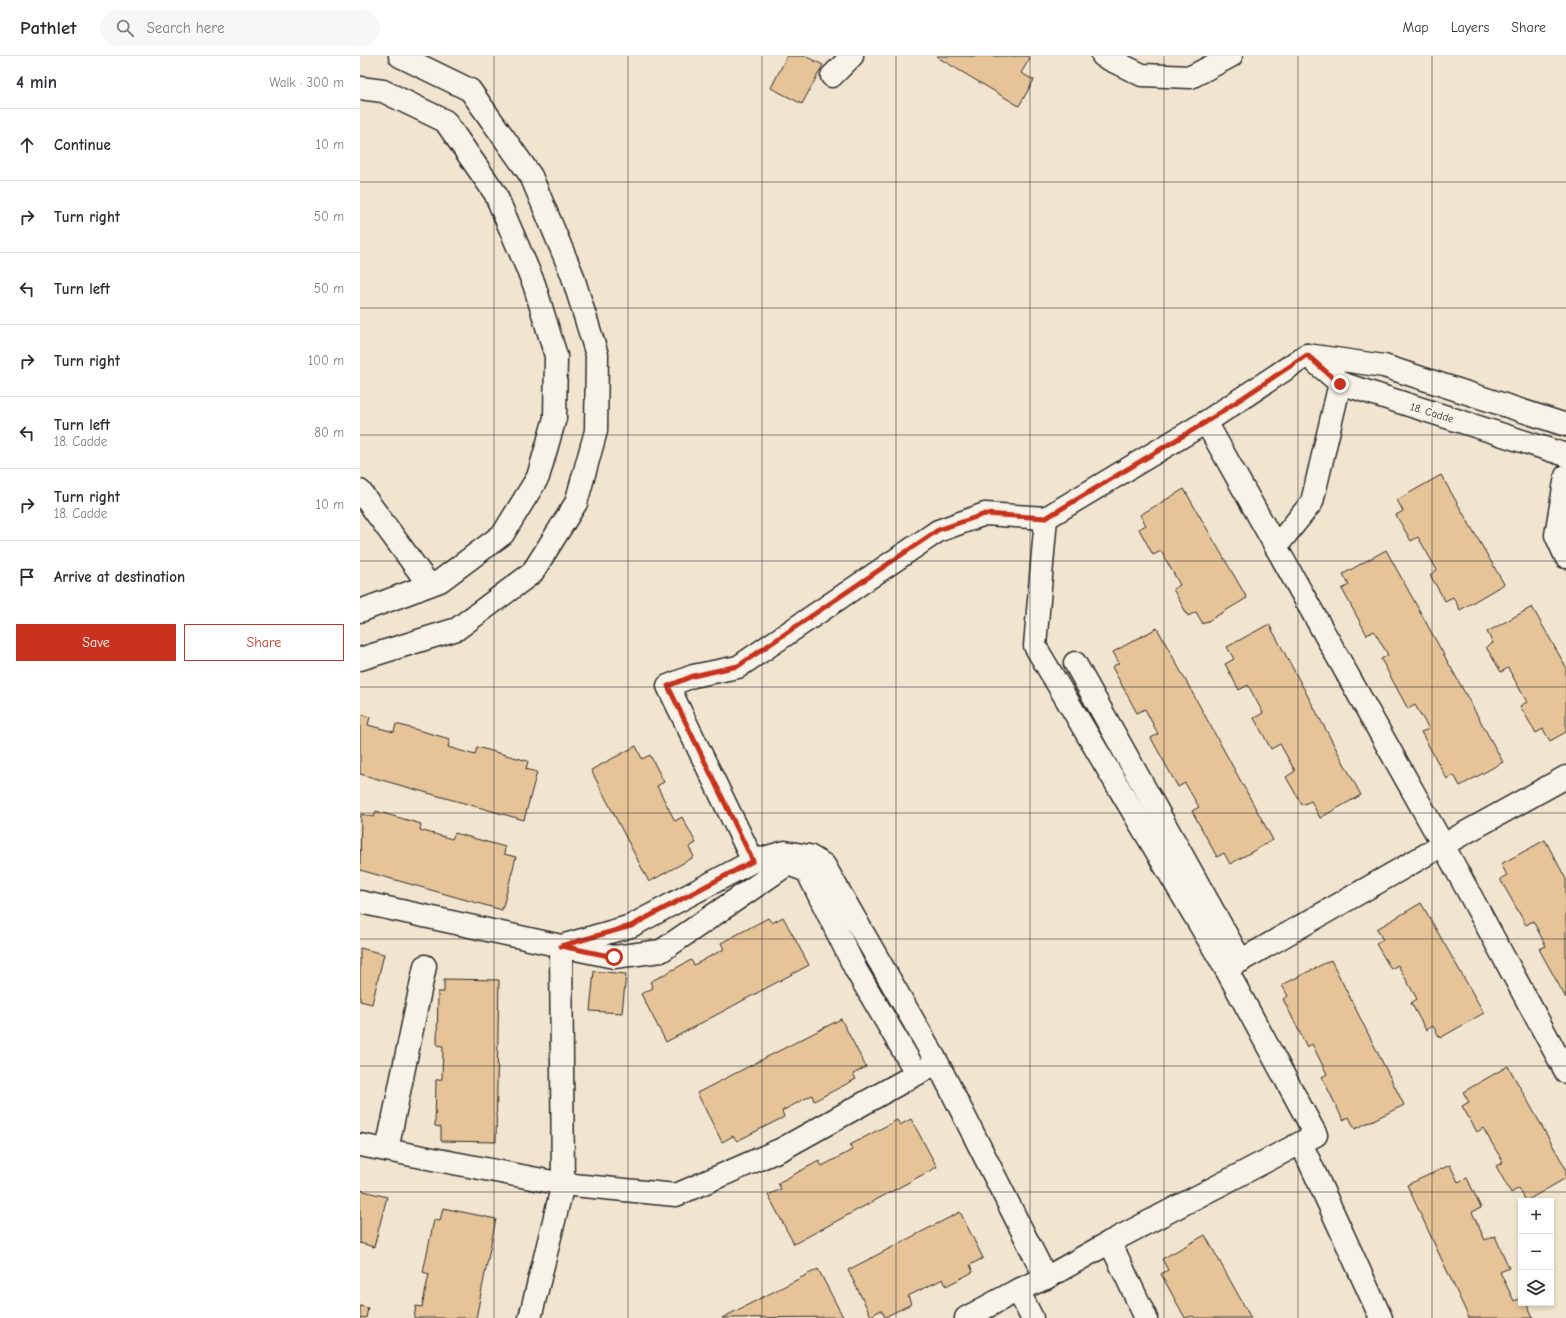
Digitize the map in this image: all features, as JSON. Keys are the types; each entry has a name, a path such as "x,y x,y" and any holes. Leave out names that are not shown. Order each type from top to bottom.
{"street":[{"path":"360,659 457,629 532,573 576,503 596,432 597,355 572,274 531,176 470,90 400,56"},
{"path":"832,76 852,56"},
{"path":"1103,56 1142,75 1191,77 1231,56"},
{"path":"360,88 383,91 444,121 495,193 534,284 556,356 555,418 538,477 503,534 440,580 360,611"},
{"path":"753,861 668,686 693,676 738,666 938,530 985,514 1046,518 1206,422 1307,355 1384,366 1566,425"},
{"name":"18. Cadde","path":"1307,355 1340,384 1566,455"},
{"path":"1276,547 1312,502 1340,384"},
{"path":"1206,422 1442,845 1566,1072"},
{"path":"1566,476 1556,535 1566,557"},
{"path":"360,492 430,585"},
{"path":"1046,518 1036,646 1234,965"},
{"path":"966,1318 1018,1290 1046,1278 1110,1242 1316,1135 1234,965 1074,663"},
{"path":"1234,965 1442,845 1566,777"},
{"path":"561,946 631,926 753,861 785,852 809,856 824,865 938,1062 1046,1278"},
{"path":"360,902 614,957 661,951 788,864 807,871 856,970 918,1074"},
{"path":"530,1318 563,1184 561,946"},
{"path":"387,1150 425,966"},
{"path":"360,1144 563,1184 676,1195 782,1148 938,1062"},
{"path":"1301,1143 1381,1318"},
{"path":"1110,1242 1146,1318"},
{"path":"1018,1290 1032,1318"}],"building":[{"path":"787,56 805,56 823,65 802,104 771,88"},
{"path":"937,56 1027,56 1030,58 1021,73 1034,80 1019,106"},
{"path":"1441,475 1504,584 1460,610 1453,597 1445,601 1430,575 1437,570 1418,537 1411,541 1396,515 1403,511 1397,500"},
{"path":"1184,489 1247,598 1203,624 1196,612 1188,616 1173,589 1180,585 1161,551 1153,555 1139,529 1146,525 1140,515"},
{"path":"1386,550 1503,762 1460,786 1454,775 1447,779 1421,732 1429,729 1415,705 1408,709 1381,659 1388,655 1374,631 1367,635 1342,589 1349,585 1343,574"},
{"path":"1532,607 1566,667 1566,732 1550,741 1543,729 1536,733 1520,706 1527,702 1508,668 1501,672 1486,647 1493,643 1487,632"},
{"path":"1269,624 1361,795 1320,818 1311,801 1302,805 1286,777 1295,771 1280,744 1271,749 1254,718 1263,713 1248,685 1239,690 1225,664 1234,659 1227,647"},
{"path":"1157,628 1273,840 1230,864 1224,853 1217,857 1192,811 1199,807 1185,783 1178,787 1151,738 1158,734 1145,709 1137,713 1112,667 1119,663 1113,652"},
{"path":"360,714 370,717 368,725 394,732 396,724 450,739 448,747 475,755 477,747 528,761 526,769 537,772 524,820 360,774"},
{"path":"636,746 642,759 650,755 664,782 657,786 675,821 682,817 696,843 689,847 694,857 649,882 591,770"},
{"path":"376,811 421,824 420,830 452,839 455,833 505,847 504,854 516,857 502,910 360,870 361,814 374,817"},
{"path":"1545,840 1566,879 1566,998 1539,949 1546,946 1533,921 1526,925 1500,879 1507,875 1501,864"},
{"path":"1421,903 1484,1013 1440,1038 1433,1026 1426,1030 1411,1003 1417,999 1398,965 1391,969 1376,944 1383,940 1377,929"},
{"path":"783,917 809,965 666,1042 641,994 653,988 650,982 691,960 694,965 724,949 721,943 768,918 772,923"},
{"path":"360,948 384,954 372,1004 360,1001"},
{"path":"1331,960 1404,1105 1355,1129 1349,1117 1343,1120 1322,1077 1327,1074 1312,1044 1307,1047 1283,999 1288,996 1282,985"},
{"path":"594,971 626,974 622,1013 590,1011"},
{"path":"444,979 499,980 496,1142 441,1141 441,1127 435,1126 436,1080 442,1079 443,1046 437,1045 438,992 444,992"},
{"path":"841,1019 866,1067 853,1074 856,1079 814,1101 812,1095 782,1111 784,1117 737,1141 733,1136 722,1142 697,1093"},
{"path":"1508,1066 1566,1169 1566,1178 1531,1198 1524,1198 1519,1188 1511,1193 1496,1166 1503,1162 1483,1128 1477,1132 1462,1106 1469,1102 1463,1092"},
{"path":"911,1119 937,1167 794,1244 768,1195 781,1189 778,1183 819,1161 822,1166 852,1150 850,1145 897,1120 900,1125"},
{"path":"1450,1165 1458,1182 1467,1178 1481,1208 1472,1212 1485,1240 1495,1236 1509,1268 1500,1272 1514,1301 1518,1299 1518,1306 1527,1306 1533,1318 1469,1318 1407,1185"},
{"path":"360,1190 387,1197 374,1247 360,1243"},
{"path":"443,1208 496,1219 476,1318 414,1318 416,1306 422,1307 429,1274 423,1272 434,1220 440,1221"},
{"path":"960,1212 983,1258 970,1265 973,1272 946,1286 943,1279 908,1296 911,1304 885,1317 881,1310 871,1316 848,1270"},
{"path":"1205,1235 1251,1318 1195,1318 1193,1316 1185,1318 1161,1274 1168,1270 1162,1259"},
{"path":"818,1269 843,1317 722,1318"},
{"path":"360,1306 368,1308 366,1318 360,1318"}],"route":[{"path":"614,957 561,946 631,926 753,861 668,686 693,676 738,666 938,530 985,514 1046,518 1206,422 1307,355 1340,384"}]}
